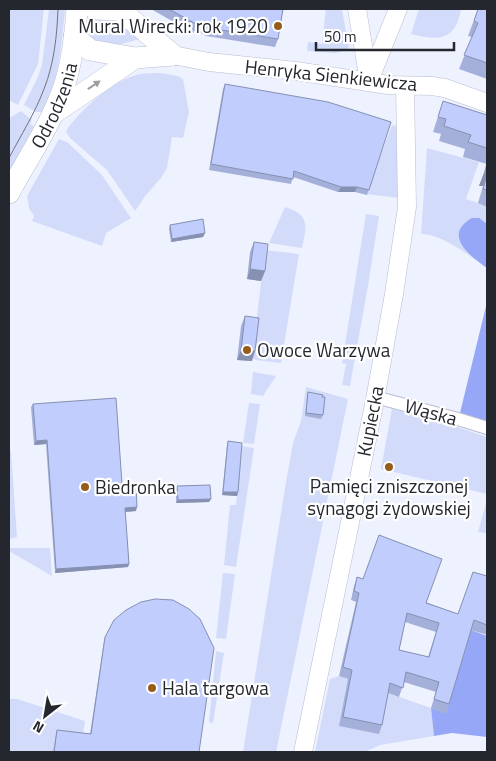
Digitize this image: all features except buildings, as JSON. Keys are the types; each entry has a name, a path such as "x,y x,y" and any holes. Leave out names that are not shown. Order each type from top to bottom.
{"street":[{"path":"357,9 370,81"},
{"path":"370,81 398,9"},
{"path":"119,10 173,55 134,58 90,50 83,16 119,10"},
{"name":"Odrodzenia","path":"9,193 54,113 62,92 83,16"},
{"name":"Henryka Sienkiewicza","path":"173,55 209,62 405,86 432,86 444,88 487,103"},
{"path":"54,113 134,58"},
{"name":"Kupiecka","path":"302,752 375,398 394,294 406,207 405,86"},
{"name":"Wąska","path":"375,398 487,428"}],"shaded area":[{"path":"9,9 44,9 38,64 18,105 9,100"},
{"path":"49,9 65,9 61,49 56,75 48,100 42,112 36,112 24,105 42,65"},
{"path":"326,9 342,9 349,49 336,53 307,51 308,42 322,44"},
{"path":"419,9 461,9 459,20 450,33 437,38 430,38 411,34"},
{"path":"95,17 112,17 140,39 106,48 91,41 88,28 90,22"},
{"path":"160,73 178,76 183,79 189,112 183,138 172,137 167,168 135,211 107,170 70,138 66,131 89,105 119,82 140,74"},
{"path":"21,111 32,120 30,124 34,126 9,172 9,120"},
{"path":"392,125 399,127 399,198 366,194"},
{"path":"59,139 67,142 102,175 131,218 106,233 102,246 32,221 34,216 29,208 27,196"},
{"path":"427,148 479,162 466,199 487,206 487,268 446,241 421,234"},
{"path":"285,207 303,217 305,233 302,248 269,243"},
{"path":"366,214 379,216 350,386 342,385 346,364 342,363"},
{"path":"472,218 479,218 487,224 487,268 473,258 462,245 459,238 459,231"},
{"path":"265,250 299,254 281,363 252,358"},
{"path":"487,302 487,422 460,413"},
{"path":"253,372 276,376 263,396 251,394"},
{"path":"306,387 348,399 276,752 243,752 285,488 293,443 301,421"},
{"path":"249,403 260,404 254,444 243,443"},
{"path":"392,409 445,423 487,437 487,494 381,469"},
{"path":"242,446 254,448 236,567 224,565 230,505 236,505"},
{"path":"9,451 11,451 17,537 9,539"},
{"path":"487,500 487,533 478,532"},
{"path":"9,548 50,548 52,576 9,551"},
{"path":"223,573 235,574 226,639 216,638"},
{"path":"471,630 487,636 487,737 452,733 434,736 431,708 446,713"},
{"path":"216,651 224,653 213,723 209,722"},
{"path":"339,676 431,708 434,736 380,745 365,752 315,752 330,679"},
{"path":"9,699 17,699 85,721 80,752 9,752"}],"tram line":[{"path":"9,158 36,107 50,70 57,29 58,9"}],"place":[{"name":"Mural Wirecki: rok 1920","path":"278,26"},
{"name":"Owoce Warzywa","path":"247,350"},
{"name":"Pamięci zniszczonej synagogi żydowskiej","path":"389,467"},
{"name":"Biedronka","path":"85,487"},
{"name":"Hala targowa","path":"152,688"}]}
